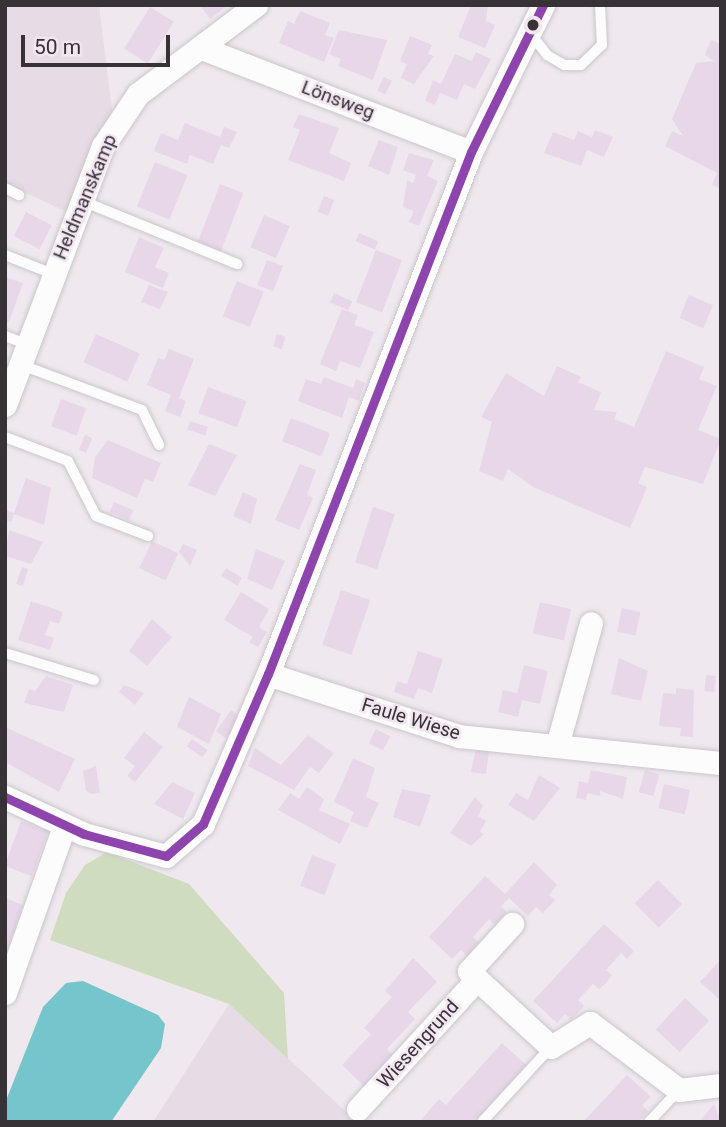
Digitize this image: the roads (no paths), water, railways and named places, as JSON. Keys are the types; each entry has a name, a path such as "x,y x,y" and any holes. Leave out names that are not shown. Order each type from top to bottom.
{"street":[{"name":"Heldmanskamp","path":"5,405 17,348 52,274 103,146 138,94 204,49 256,5"},
{"path":"5,797 74,830 166,856 203,824 268,674 471,152 543,5"},
{"name":"Lönsweg","path":"204,49 471,152"},
{"path":"558,742 591,623"},
{"name":"Faule Wiese","path":"268,674 459,736 558,742 721,763"},
{"path":"5,993 74,830"},
{"name":"Wiesengrund","path":"358,1109 477,979 469,971 512,924"},
{"path":"477,979 551,1047 590,1023 679,1090 721,1086"}],"lane":[{"path":"530,33 547,55 564,65 580,65 602,45 600,5"},
{"path":"5,188 19,195"},
{"path":"80,200 237,264"},
{"path":"5,255 52,274"},
{"path":"17,348 142,410 159,445"},
{"path":"5,437 68,461 96,516 148,536"},
{"path":"5,653 94,680"},
{"path":"482,1122 551,1047"},
{"path":"649,1122 679,1090"}],"water":[{"path":"83,981 158,1015 165,1024 161,1048 111,1122 5,1122 5,1103 43,1007 66,983"}]}
